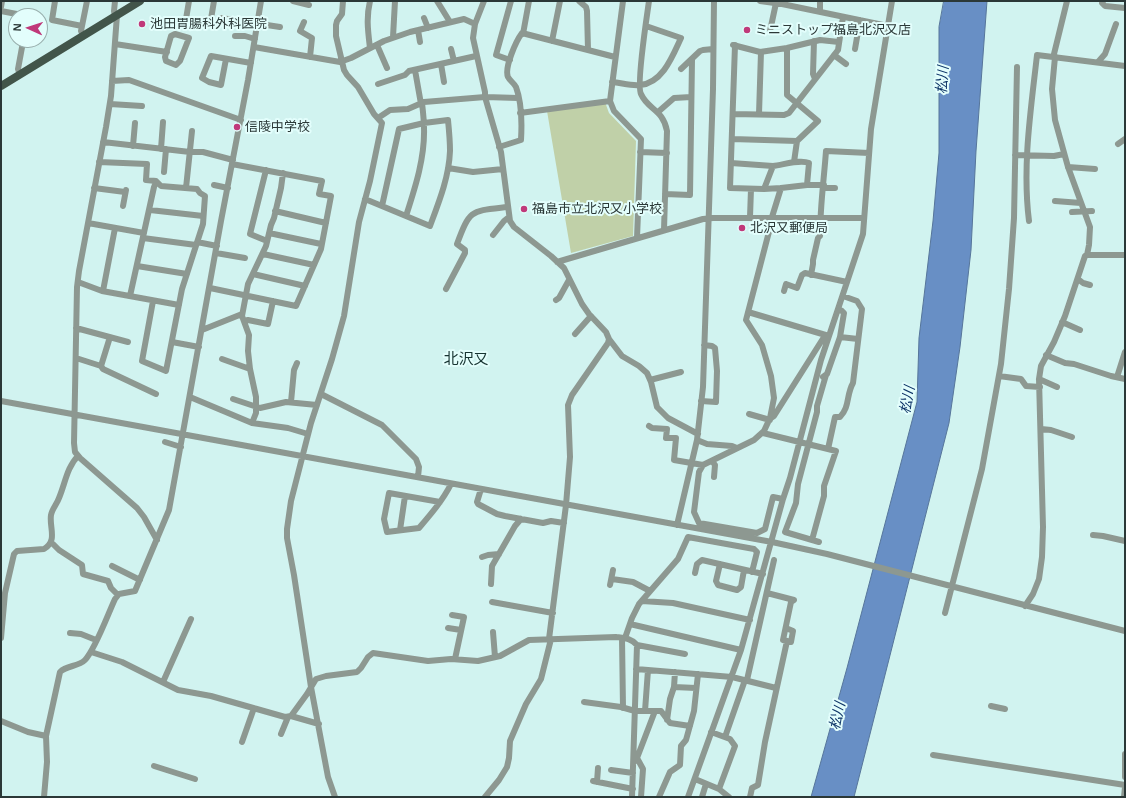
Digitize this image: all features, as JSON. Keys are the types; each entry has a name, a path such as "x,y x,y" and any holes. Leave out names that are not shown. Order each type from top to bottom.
{"main road":[{"path":"1,86 140,1"}],"street":[{"path":"1,7 2,1"},
{"path":"55,1 52,20 82,26"},
{"path":"83,36 81,31 87,1"},
{"path":"115,1 115,44 110,104 78,282 74,443 75,452 78,456 137,508 157,540"},
{"path":"186,19 189,1"},
{"path":"210,25 214,1"},
{"path":"45,797 47,762 46,736 60,672 67,668 81,664 86,660 115,599 118,595 135,591 169,510 254,47 261,1"},
{"path":"294,1 309,5"},
{"path":"335,797 328,777 287,538 288,518 302,456 344,316 358,222 365,199 382,123 358,87 347,76 342,62 336,36 336,25 342,14 343,1"},
{"path":"370,1 367,20 370,48"},
{"path":"393,37 396,1"},
{"path":"437,1 450,22"},
{"path":"484,1 475,24 473,38 485,97 499,147 510,221 514,227 564,268 582,304 606,332 608,339 614,348 625,359 644,370 650,380 657,407 668,418 707,444 727,445 737,448"},
{"path":"510,60 496,55 511,1"},
{"path":"499,147 521,140 520,113 516,86 508,77 507,71 519,38 523,34 529,1"},
{"path":"552,41 560,1"},
{"path":"579,1 586,7 587,11 588,50"},
{"path":"623,1 610,101 614,111 641,139 637,238"},
{"path":"649,1 640,85 641,95 658,112 666,124 667,153 664,230"},
{"path":"677,525 698,437 701,401 714,1"},
{"path":"760,1 888,26"},
{"path":"820,1 820,12"},
{"path":"688,797 741,650 800,442 816,379 861,243 874,106 892,1"},
{"path":"1025,606 1033,594 1039,579 1042,557 1043,527 1039,379 1040,368 1054,342 1071,300 1083,261 1087,255 1090,245 1090,227 1068,168 1055,120 1053,100 1052,89 1054,54 1067,1"},
{"path":"1103,1 1102,3 1105,6 1125,8"},
{"path":"770,31 776,3"},
{"path":"733,114 787,114 838,50 844,17"},
{"path":"221,18 280,27"},
{"path":"424,18 428,28"},
{"path":"254,47 342,62 393,37 464,19 475,24"},
{"path":"855,49 860,20"},
{"path":"304,22 300,31 312,38 310,57"},
{"path":"1098,62 1105,54 1116,24"},
{"path":"612,82 640,85 653,82 668,64 681,38 646,26"},
{"path":"418,30 420,42"},
{"path":"175,34 189,38 180,61 176,64 166,61 165,57 167,52 171,36 175,34"},
{"path":"523,34 616,57"},
{"path":"235,36 245,36 255,39"},
{"path":"835,188 807,185 764,189 730,188 734,45 761,52 787,48 820,40 839,42"},
{"path":"814,41 812,74 815,79"},
{"path":"115,44 167,52"},
{"path":"377,45 387,68"},
{"path":"20,75 18,69 22,48"},
{"path":"787,48 787,95 818,121 797,142 794,162"},
{"path":"681,69 703,50 713,49"},
{"path":"451,50 454,61"},
{"path":"759,114 761,52"},
{"path":"834,55 846,64"},
{"path":"1029,221 1027,200 1030,109 1037,55 1125,66"},
{"path":"226,59 221,85 202,78 211,56 251,63"},
{"path":"378,84 405,75 409,71 476,56"},
{"path":"665,194 690,195 692,60"},
{"path":"441,64 444,82"},
{"path":"945,613 950,586 982,469 999,376 1009,289 1014,218 1017,67"},
{"path":"406,216 421,163 424,123 415,70"},
{"path":"112,81 129,80 240,120"},
{"path":"378,118 390,110 408,109 421,104 485,97 518,98"},
{"path":"658,112 674,98 691,97"},
{"path":"520,113 610,101"},
{"path":"110,104 142,106"},
{"path":"365,199 430,226 442,196 448,168 450,151 448,120 424,123 400,129 382,206"},
{"path":"163,122 164,172"},
{"path":"133,146 135,123"},
{"path":"186,188 192,131"},
{"path":"732,139 797,142"},
{"path":"1118,144 1125,139"},
{"path":"103,142 190,152 203,152 233,162 283,174 322,181 319,194 331,196 326,223 314,265 296,306 210,288"},
{"path":"811,275 818,238 820,236 826,151 869,153"},
{"path":"640,152 667,153"},
{"path":"1015,155 1054,156 1064,154"},
{"path":"99,162 147,164 146,180 156,182 161,186 198,189 200,193 205,196 203,224 179,305 166,371 142,361 153,301"},
{"path":"731,163 773,166 794,162 806,162 809,164 807,185"},
{"path":"764,189 773,166"},
{"path":"448,168 473,172 503,169"},
{"path":"1068,168 1095,169"},
{"path":"266,170 250,234 267,241"},
{"path":"252,423 256,413 256,397 250,369 248,350 249,335 242,314 248,284 263,254 267,241 281,188 283,174"},
{"path":"130,296 156,182"},
{"path":"214,185 228,188"},
{"path":"94,188 126,191 123,206"},
{"path":"649,426 652,428 667,429 666,438 676,438 674,460 703,465 763,433 770,419 774,398 771,376 760,342 746,322 781,188"},
{"path":"750,218 751,189"},
{"path":"1055,201 1081,203"},
{"path":"446,289 465,253 465,250 457,244 469,218 476,211 507,207"},
{"path":"150,210 204,216"},
{"path":"275,210 326,223"},
{"path":"1072,212 1092,211"},
{"path":"493,235 509,217"},
{"path":"557,262 708,218 864,218"},
{"path":"88,223 144,235 217,246"},
{"path":"103,291 115,228"},
{"path":"269,234 321,244"},
{"path":"216,253 245,258"},
{"path":"263,254 314,265"},
{"path":"1087,255 1125,255"},
{"path":"137,266 187,274"},
{"path":"253,274 305,286"},
{"path":"784,290 786,284 797,288 802,275 805,274 848,282"},
{"path":"1078,279 1090,286"},
{"path":"556,300 559,298 569,280"},
{"path":"78,282 103,291 179,305"},
{"path":"828,449 835,417 840,417 845,412 850,387 853,383 862,309 857,300 843,296"},
{"path":"244,321 248,320 268,324 273,301"},
{"path":"819,542 785,532 796,503 798,484 818,412 817,406 826,375 828,374 840,337 844,313 838,309"},
{"path":"748,312 829,336"},
{"path":"202,330 242,314"},
{"path":"574,334 591,316"},
{"path":"1062,322 1080,330"},
{"path":"76,328 128,342"},
{"path":"770,419 774,416 824,337 829,336"},
{"path":"101,366 110,337"},
{"path":"840,337 858,339"},
{"path":"485,797 499,780 507,767 510,741 526,704 541,679 550,639 566,504 570,458 568,405 572,394 608,342 608,339"},
{"path":"172,342 199,347"},
{"path":"701,401 716,402 717,386 715,348 704,345"},
{"path":"612,356 614,348"},
{"path":"1117,377 1125,352"},
{"path":"1046,355 1065,363 1074,364 1125,379"},
{"path":"76,358 101,366 103,369 156,394"},
{"path":"222,359 250,369"},
{"path":"290,402 294,370 297,363"},
{"path":"650,380 681,372"},
{"path":"816,379 826,375"},
{"path":"999,376 1021,379 1026,386 1040,387"},
{"path":"1039,379 1057,388"},
{"path":"320,394 382,425 416,459 419,466 418,478"},
{"path":"190,397 252,423 288,428 308,434"},
{"path":"233,398 256,407 263,408 275,404 290,402 317,405"},
{"path":"1,401 772,542 831,555 1125,631"},
{"path":"749,414 770,419"},
{"path":"1041,429 1051,430 1072,437"},
{"path":"763,433 836,451 824,486 824,496 812,540"},
{"path":"165,442 181,447"},
{"path":"1,638 5,593 14,554 18,551 45,548 51,542 51,514 60,498 71,464 78,456"},
{"path":"712,461 715,465 714,477"},
{"path":"703,465 699,472 694,512 699,523 757,533 765,529 773,497 783,499"},
{"path":"440,502 389,493 384,519 387,532 419,528 440,502 451,484"},
{"path":"481,489 477,502 478,504 497,514 543,523 564,523"},
{"path":"400,530 405,496"},
{"path":"491,584 492,566 515,526 521,519"},
{"path":"1093,534 1125,541"},
{"path":"623,708 624,638 642,601 678,559 688,537 754,549 757,552 752,572"},
{"path":"51,542 59,550 82,565 83,574 108,581 111,588 118,595"},
{"path":"482,557 499,554"},
{"path":"695,573 697,564 702,560 763,574"},
{"path":"725,737 746,680 774,560"},
{"path":"720,564 716,581 718,585 737,590 741,588 744,570"},
{"path":"112,566 140,580"},
{"path":"613,570 611,582 633,582 650,591"},
{"path":"750,797 752,788 758,784 776,688 787,641 783,640 791,602 794,600 767,593"},
{"path":"642,601 673,604 750,620"},
{"path":"492,602 553,613"},
{"path":"452,615 464,617 455,659"},
{"path":"163,682 191,619"},
{"path":"630,624 741,650"},
{"path":"448,628 461,630"},
{"path":"493,632 495,657"},
{"path":"70,633 81,634 96,640"},
{"path":"281,734 290,717 312,687 316,679 320,677 357,672 368,657 373,653 428,661 455,659 478,661 505,654 529,640 624,638 634,641 637,645 685,654"},
{"path":"632,797 636,760 635,711 637,645"},
{"path":"91,652 122,662 178,690 211,696 277,715 319,724"},
{"path":"636,669 732,676 776,688"},
{"path":"644,711 648,670"},
{"path":"667,720 676,672"},
{"path":"659,797 670,772 680,766 681,746 686,740 694,711 698,674"},
{"path":"674,687 696,688"},
{"path":"584,702 621,707 635,711 661,711 670,723 690,726"},
{"path":"990,706 1005,709"},
{"path":"242,742 254,708"},
{"path":"636,760 655,711"},
{"path":"1,721 28,732 46,736"},
{"path":"711,732 730,739 735,746 719,789"},
{"path":"1125,754 1125,777"},
{"path":"932,755 1125,786 1124,797"},
{"path":"636,760 643,769 641,797"},
{"path":"154,766 195,779"},
{"path":"598,768 595,782 632,789"},
{"path":"611,770 634,773"},
{"path":"695,779 719,789 727,796"},
{"path":"702,797 706,784"}],"green space":[{"path":"605,102 609,113 636,141 633,236 571,253 547,111"}],"water":[{"name":"松川","path":"944,1 987,1 976,151 971,250 960,347 949,423 854,797 811,797 847,668 917,402 919,338 933,221 939,153 939,27"}],"place":[{"name":"池田胃腸科外科医院","path":"142,24"},
{"name":"ミニストップ福島北沢又店","path":"747,30"},
{"name":"信陵中学校","path":"237,127"},
{"name":"福島市立北沢又小学校","path":"524,209"},
{"name":"北沢又郵便局","path":"742,228"}],"district":[{"name":"北沢又","path":"466,360"}]}
